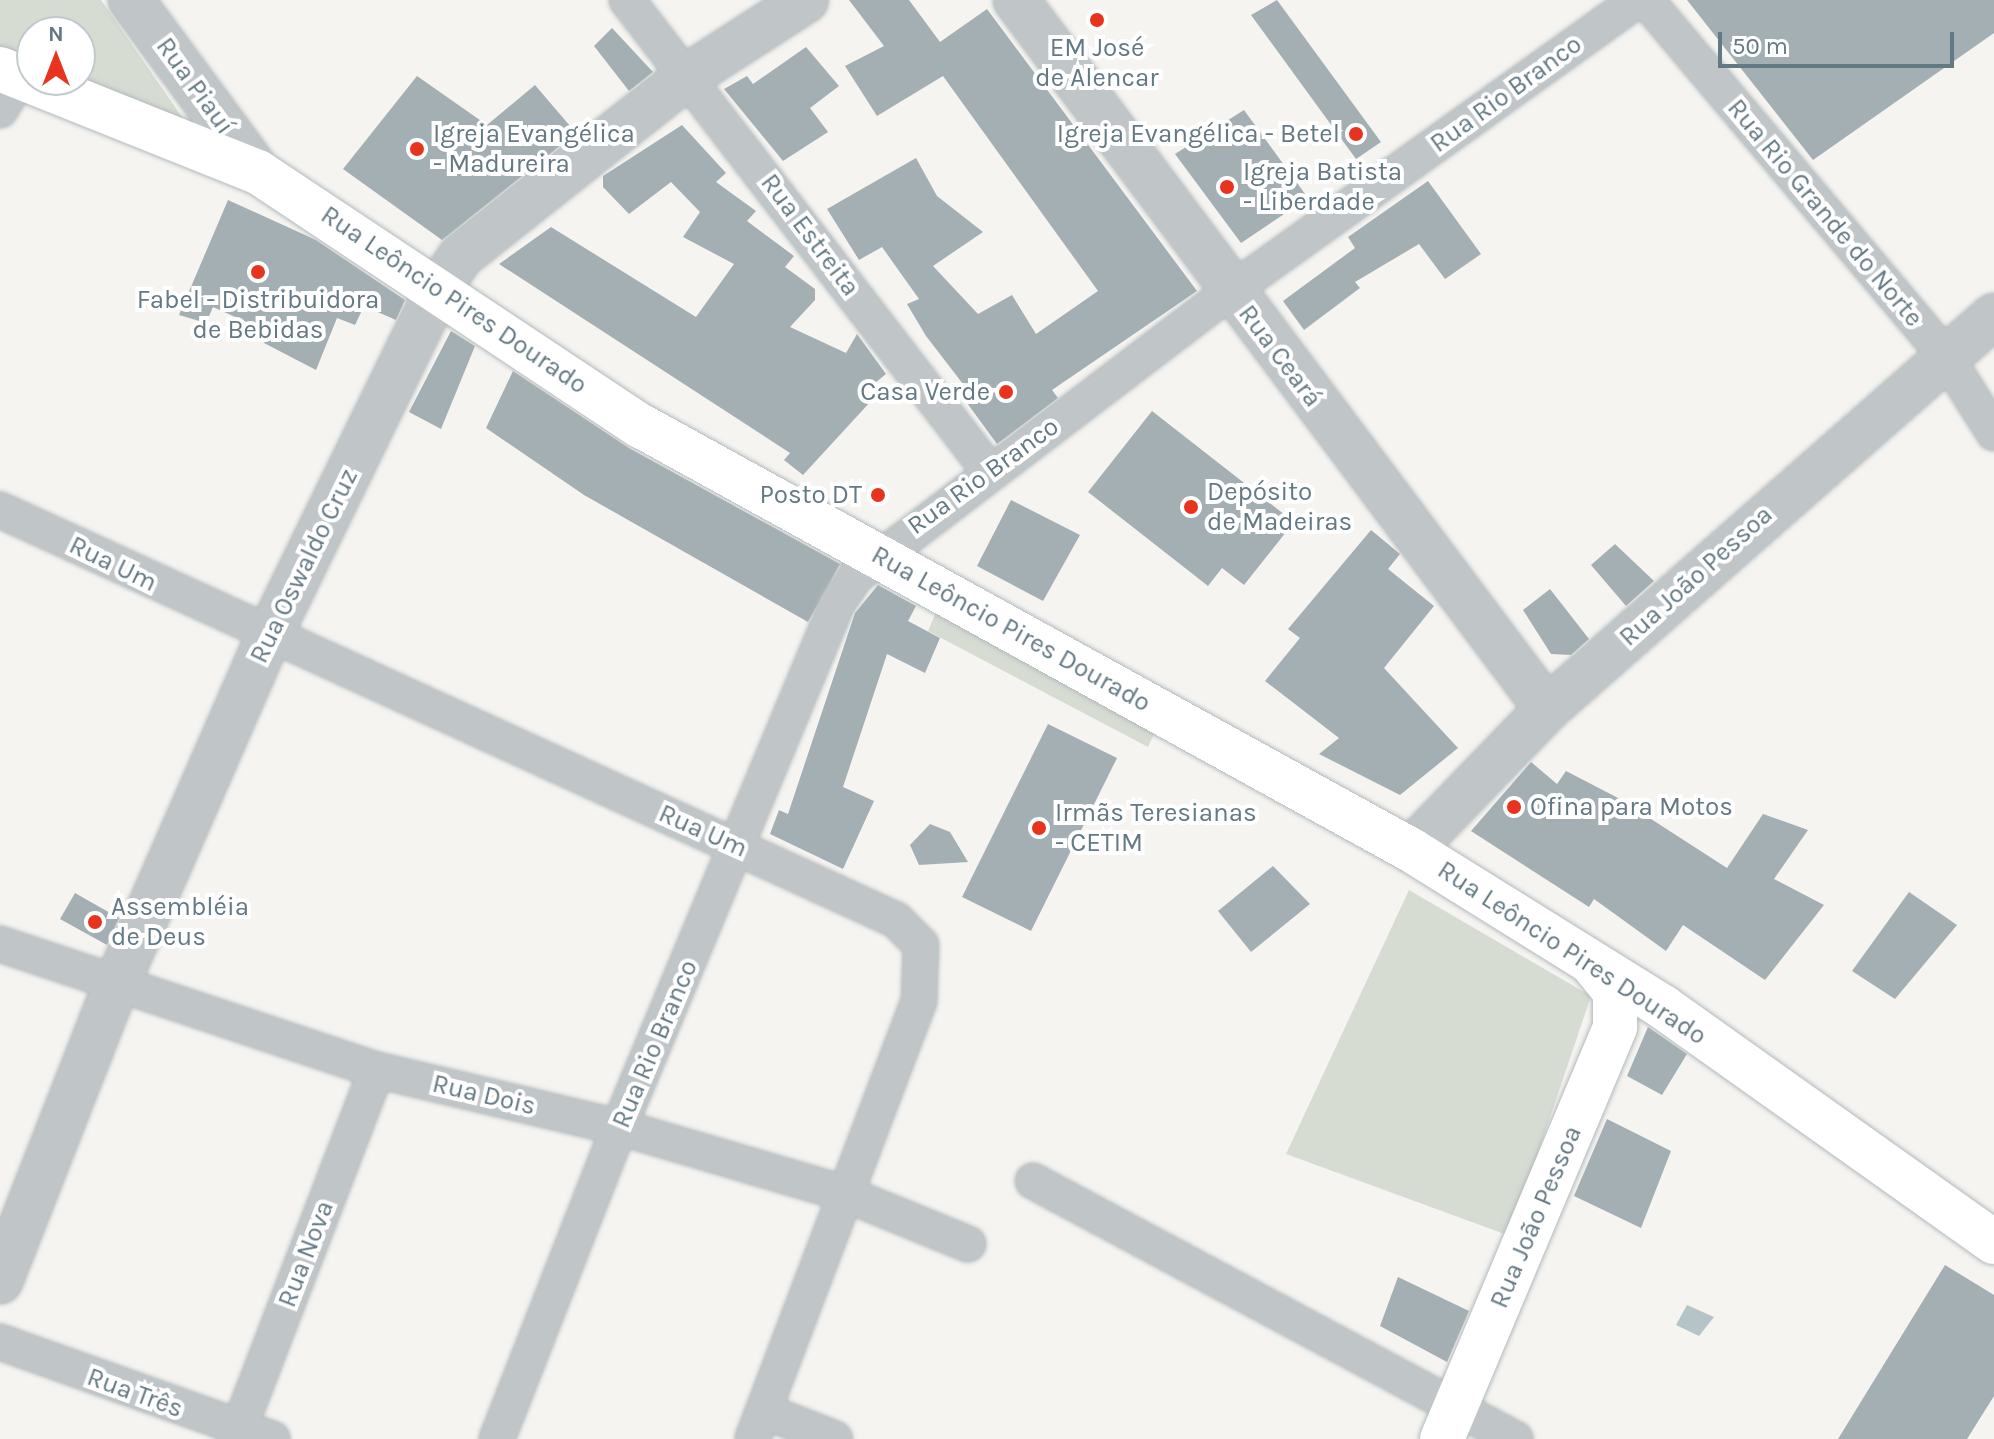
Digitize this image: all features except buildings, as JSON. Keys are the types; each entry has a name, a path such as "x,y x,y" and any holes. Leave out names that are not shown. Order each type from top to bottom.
{"main road":[{"name":"Rua Leôncio Pires Dourado","path":"6,85 258,172 440,286 641,426 1411,850 1584,956 1994,1242"},
{"name":"Rua João Pessoa","path":"1449,1422 1615,1027 1615,992 1584,956"}],"street":[{"name":"Rua Piauí","path":"131,0 258,172"},
{"name":"Rua Estreita","path":"627,0 990,472"},
{"name":"Rua Oswaldo Cruz","path":"0,1281 115,988 268,638 440,286 462,255 688,76 806,0"},
{"name":"Rua Ceará","path":"1016,0 1547,709"},
{"name":"Rua Rio Branco","path":"497,1439 619,1127 741,847 837,604 878,555 1231,291 1637,0"},
{"name":"Rua Rio Grande do Norte","path":"1646,0 1945,355 1994,433"},
{"name":"Rua João Pessoa","path":"1411,850 1547,709 1945,355 1994,316"},
{"name":"Rua Um","path":"0,510 268,638 741,847 896,920 925,956 919,1001 843,1193 758,1425"},
{"name":"Rua Dois","path":"0,944 115,988 377,1070 619,1127 843,1193 968,1244"},
{"name":"Rua Nova","path":"237,1434 377,1070"},
{"path":"1033,1181 1449,1422 1515,1439"},
{"name":"Rua Três","path":"0,1342 237,1434 272,1439"},
{"path":"758,1425 835,1439"}],"shaded area":[{"path":"0,0 101,0 189,127 96,87 96,16 16,16 16,54 0,48"},
{"path":"942,598 1162,717 1148,747 928,631"},
{"path":"1409,890 1591,996 1510,1236 1286,1154"},
{"path":"1687,1305 1714,1317 1699,1336 1676,1325"}],"place":[{"name":"EM José de Alencar","path":"1097,20"},
{"name":"Igreja Evangélica - Betel","path":"1356,134"},
{"name":"Igreja Evangélica - Madureira","path":"417,149"},
{"name":"Igreja Batista - Liberdade","path":"1227,187"},
{"name":"Fabel - Distribuidora de Bebidas","path":"258,272"},
{"name":"Casa Verde","path":"1006,392"},
{"name":"Posto DT","path":"878,495"},
{"name":"Depósito de Madeiras","path":"1191,507"},
{"name":"Ofina para Motos","path":"1514,807"},
{"name":"Irmãs Teresianas - CETIM","path":"1039,828"},
{"name":"Assembléia de Deus","path":"95,922"}]}
